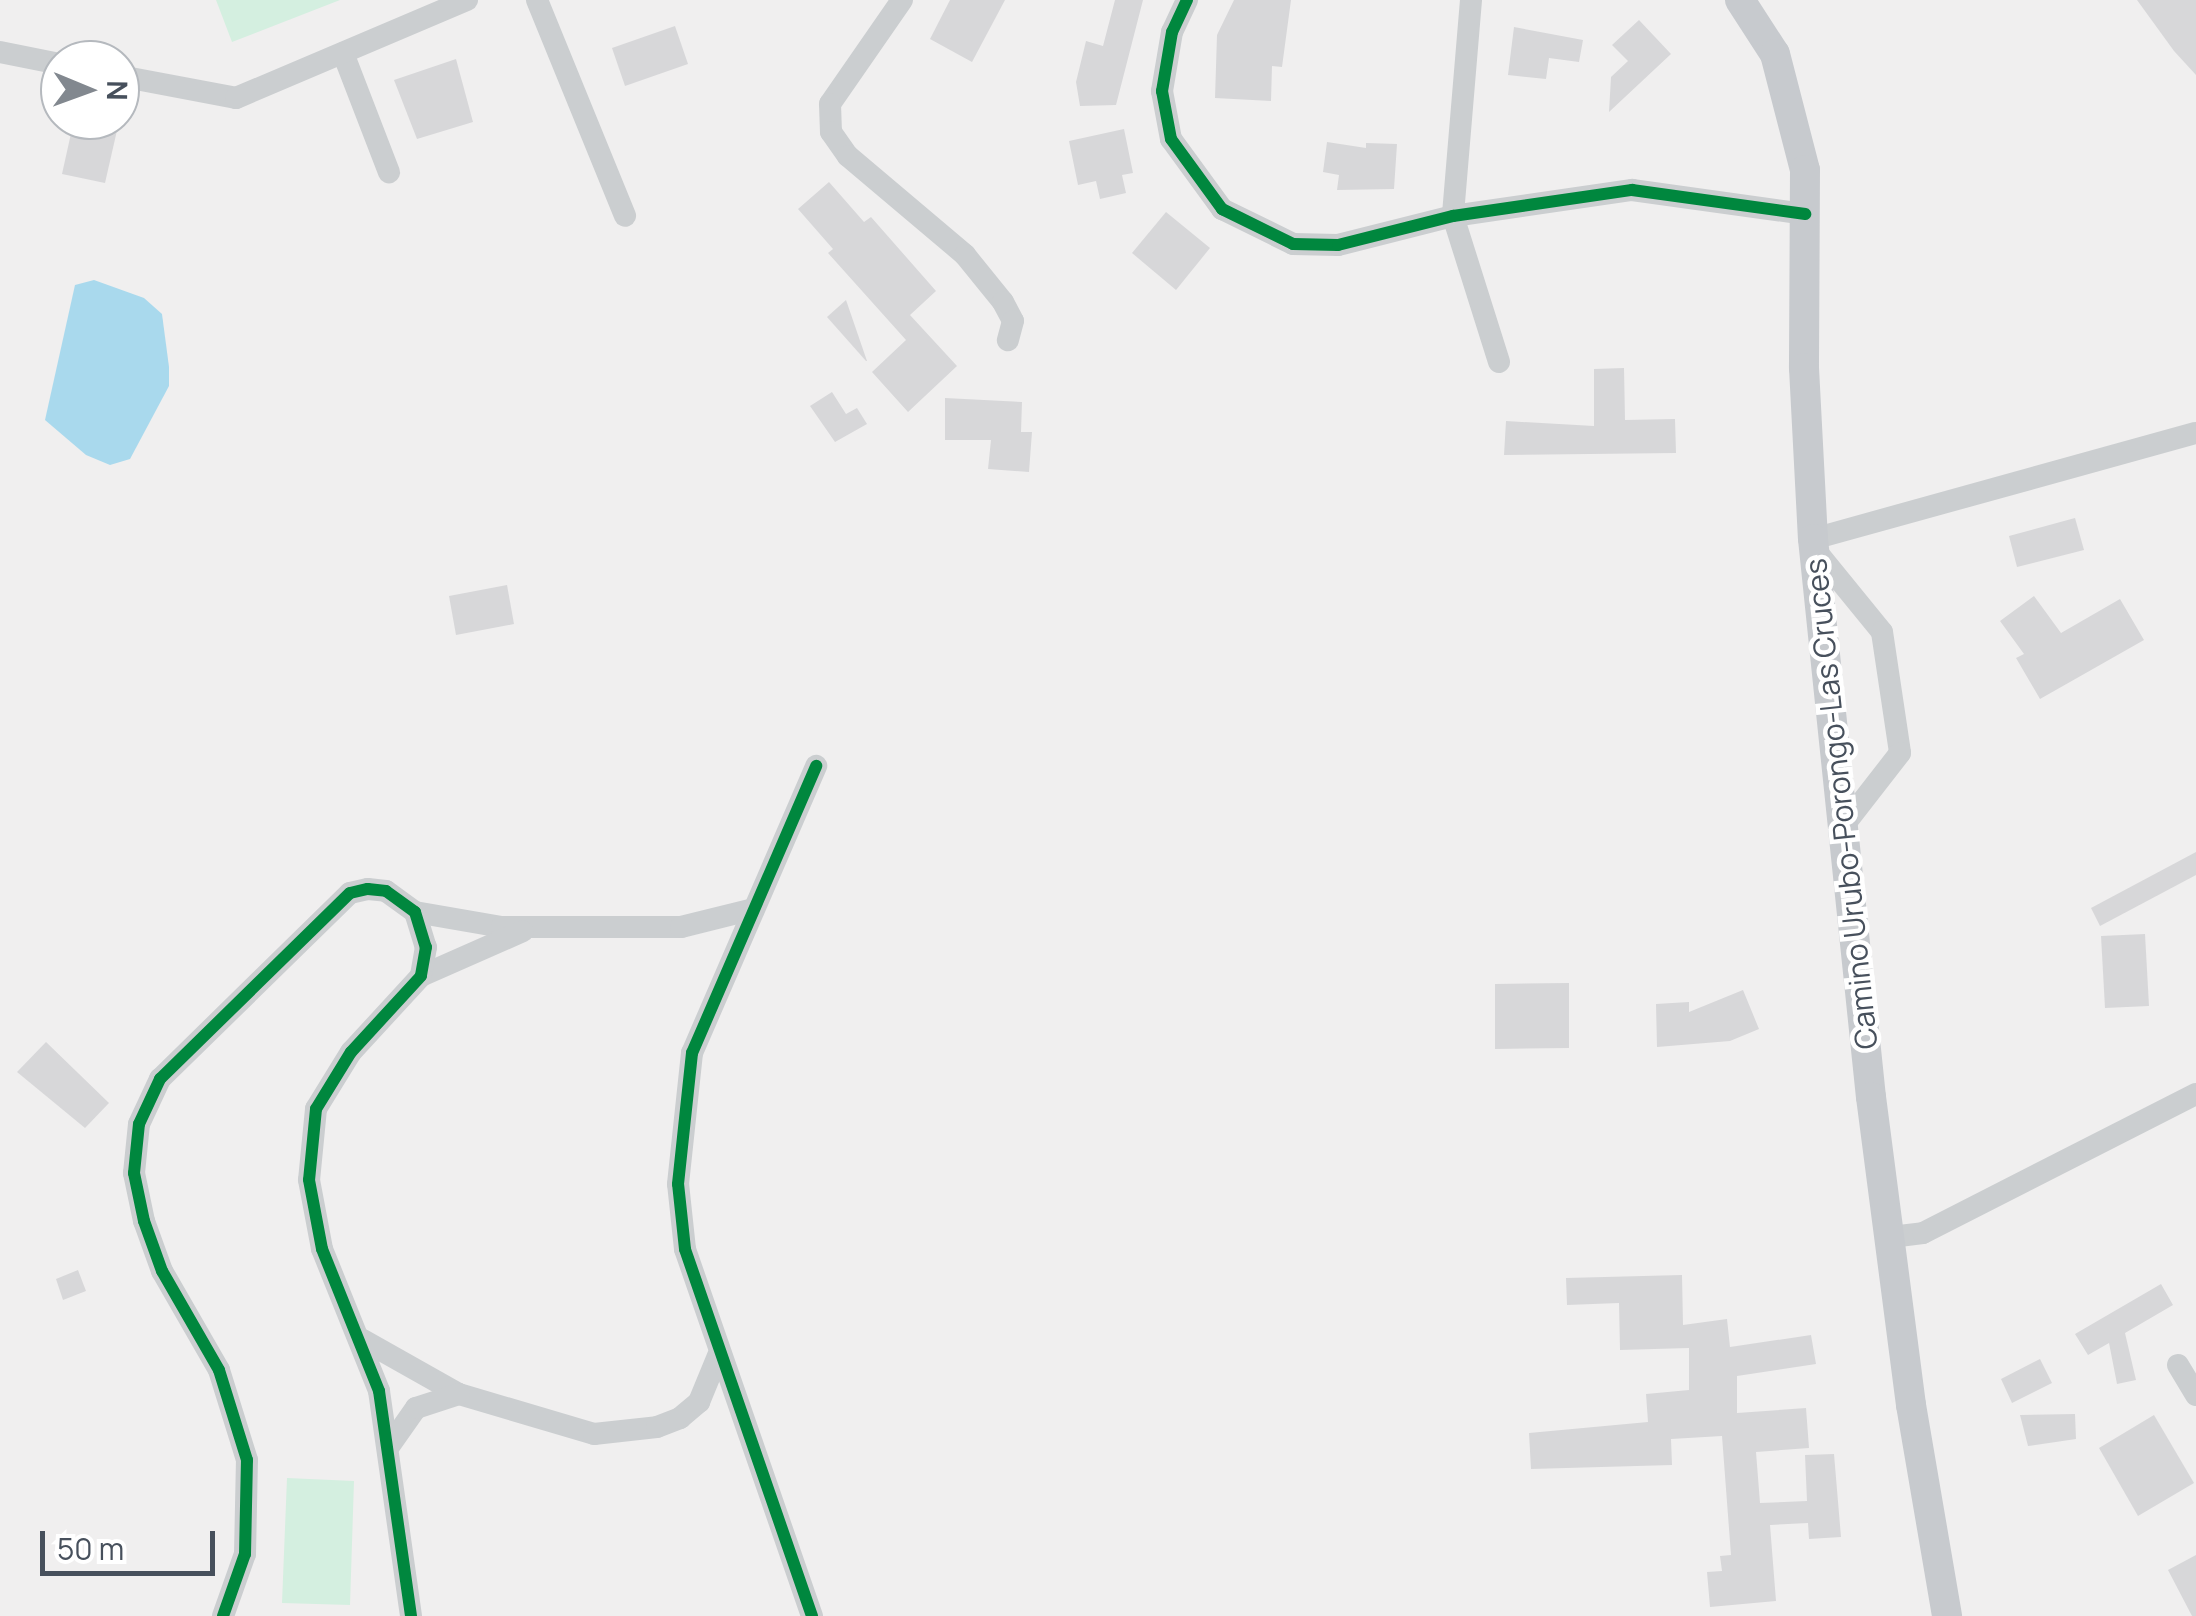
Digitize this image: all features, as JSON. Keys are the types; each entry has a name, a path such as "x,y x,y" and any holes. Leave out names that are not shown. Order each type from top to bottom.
{"main road":[{"name":"Camino Urubo-Porongo-Las Cruces","path":"1740,0 1775,54 1796,116 1805,214 1814,545 1891,1238 1947,1616"}],"street":[{"path":"140,80 236,98 466,0"},
{"path":"537,0 625,216"},
{"path":"902,0 830,104 831,132 848,156 965,255 1003,302 1013,321 1008,340"},
{"path":"1187,0 1172,32 1162,91 1171,139 1222,209 1293,244 1338,245 1453,216 1641,189 1805,214"},
{"path":"1471,0 1453,216 1499,362"},
{"path":"0,52 40,60"},
{"path":"343,53 388,172"},
{"path":"1845,824 1900,753 1882,632 1814,545 2196,433"},
{"path":"812,1616 718,1356 684,1249 681,1120 692,1053 749,910 816,766"},
{"path":"223,1616 245,1554 247,1460 219,1370 162,1271 144,1221 134,1173 140,1124 160,1079 350,893 386,891 416,912 530,928 681,928 749,910"},
{"path":"416,912 426,946 420,976"},
{"path":"411,1616 390,1445 363,1340 322,1249 308,1180 316,1109 351,1052 420,976 530,928"},
{"path":"1891,1238 1923,1233 2196,1094"},
{"path":"363,1340 459,1394 594,1434 657,1428 700,1402 718,1356"},
{"path":"2178,1366 2196,1396"},
{"path":"390,1445 416,1408 459,1394"}],"green space":[{"path":"216,0 340,0 232,42"},
{"path":"287,1478 354,1481 350,1605 282,1603"}],"water":[{"path":"94,280 144,298 162,314 169,367 169,386 130,459 110,465 86,455 45,420 75,285"}],"building":[{"path":"950,0 1005,0 972,62 930,39"},
{"path":"1115,0 1143,0 1116,105 1080,106 1076,82 1086,41 1103,46"},
{"path":"1234,0 1291,0 1282,67 1272,66 1271,101 1215,98 1217,35"},
{"path":"2137,0 2196,0 2196,75 2174,51"},
{"path":"1639,20 1671,54 1609,112 1611,77 1628,61 1612,45"},
{"path":"675,26 688,64 625,86 612,48"},
{"path":"1514,27 1583,40 1579,62 1549,58 1546,79 1508,75"},
{"path":"456,59 473,122 417,139 394,80"},
{"path":"1124,129 1133,173 1122,175 1126,193 1100,199 1096,181 1078,185 1069,141"},
{"path":"70,140 115,140 105,183 62,174"},
{"path":"1327,142 1366,148 1366,143 1397,144 1394,189 1337,190 1339,175 1323,172"},
{"path":"829,182 864,222 871,217 936,291 910,315 957,366 908,412 872,372 906,340 828,253 833,249 798,209"},
{"path":"1166,212 1210,248 1176,290 1132,253"},
{"path":"846,300 867,361 827,317"},
{"path":"1624,368 1625,420 1675,419 1676,453 1504,455 1506,421 1594,426 1594,369"},
{"path":"832,392 846,414 857,408 867,424 835,442 810,406"},
{"path":"945,398 1022,402 1021,432 1032,432 1029,472 988,469 991,440 945,440"},
{"path":"2075,518 2084,550 2017,567 2009,536"},
{"path":"507,585 514,624 456,635 449,596"},
{"path":"2034,596 2061,633 2120,599 2144,640 2040,699 2016,658 2024,654 2000,621"},
{"path":"2196,852 2196,875 2100,926 2091,908"},
{"path":"2145,934 2149,1006 2105,1008 2101,936"},
{"path":"1569,983 1569,1048 1495,1049 1495,984"},
{"path":"1743,990 1759,1029 1730,1041 1657,1047 1656,1004 1689,1002 1689,1012"},
{"path":"46,1042 109,1103 85,1128 17,1072"},
{"path":"78,1270 86,1291 63,1300 56,1279"},
{"path":"1682,1275 1683,1325 1727,1319 1730,1347 1811,1335 1816,1364 1737,1376 1737,1413 1806,1408 1809,1448 1756,1452 1760,1503 1807,1501 1805,1455 1834,1454 1841,1537 1809,1539 1808,1523 1770,1525 1776,1601 1710,1607 1707,1572 1722,1571 1720,1556 1731,1555 1722,1436 1671,1439 1672,1465 1531,1469 1529,1433 1648,1422 1646,1394 1689,1390 1689,1348 1620,1350 1619,1303 1567,1305 1566,1278"},
{"path":"2161,1284 2173,1305 2125,1333 2136,1380 2117,1384 2109,1343 2088,1355 2075,1334"},
{"path":"2040,1359 2052,1383 2012,1403 2001,1379"},
{"path":"2075,1414 2076,1439 2028,1446 2020,1415"},
{"path":"2154,1415 2194,1483 2138,1516 2099,1448"},
{"path":"2196,1555 2196,1616 2192,1616 2168,1570"}],"cycle path":[{"path":"1187,0 1172,32 1162,91 1171,139 1222,209 1293,244 1338,245 1453,216 1632,190 1805,214"},
{"path":"812,1616 685,1249 678,1184 692,1053 816,766"},
{"path":"223,1616 245,1554 247,1460 219,1370 162,1271 144,1221 134,1173 139,1124 160,1079 350,893 368,889 386,891 415,912 426,947 421,976 351,1052 316,1109 309,1180 322,1249 379,1391 411,1616"}]}
